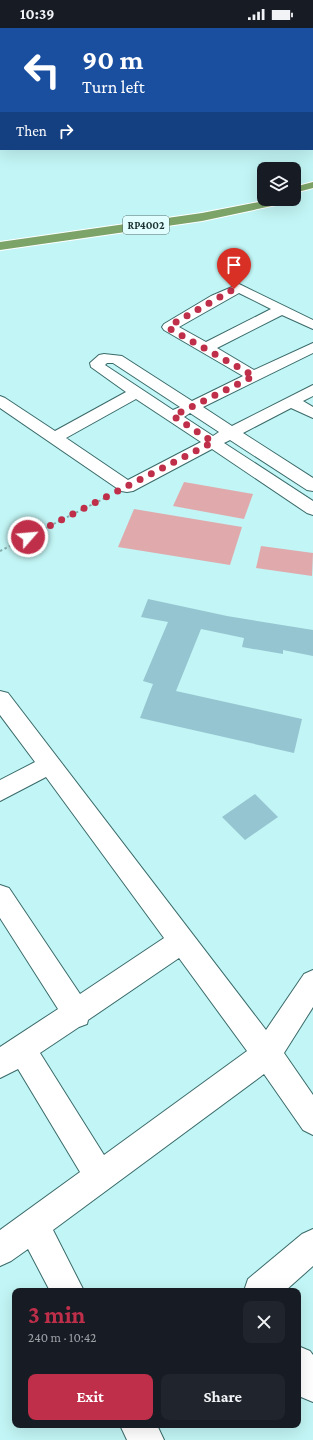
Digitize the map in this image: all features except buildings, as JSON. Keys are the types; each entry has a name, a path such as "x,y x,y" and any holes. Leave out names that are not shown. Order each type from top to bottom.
{"highway":[{"path":"301,188 313,185"},
{"path":"301,196 313,193"},
{"name":"RP4002","path":"0,238 188,211 257,198"},
{"name":"RP4002","path":"0,246 202,217 257,206"}],"street":[{"path":"254,376 170,329 169,326 237,288 245,289 313,325"},
{"path":"206,348 283,309"},
{"path":"173,416 313,347"},
{"path":"313,486 116,359 104,358 97,363 98,367 313,509"},
{"path":"0,401 127,487 313,390"},
{"path":"55,438 137,392"},
{"path":"291,401 313,413"},
{"path":"0,699 267,1054 313,1120"},
{"path":"0,791 49,765"},
{"path":"0,896 77,1014"},
{"path":"100,1176 11,1057 77,1014 182,941"},
{"path":"0,1250 267,1054 313,983"},
{"path":"33,1225 66,1288"},
{"path":"263,1288 313,1245"},
{"path":"301,1367 313,1385"},
{"path":"140,1428 146,1440"}],"path":[{"path":"0,551 127,487"}],"shaded area":[{"path":"184,482 253,494 244,519 173,506"},
{"path":"134,509 242,527 230,565 118,547"},
{"path":"261,546 313,553 312,576 256,568"}],"route":[{"path":"28,537 213,442 173,416 254,376 170,329 169,326 234,289"}]}
